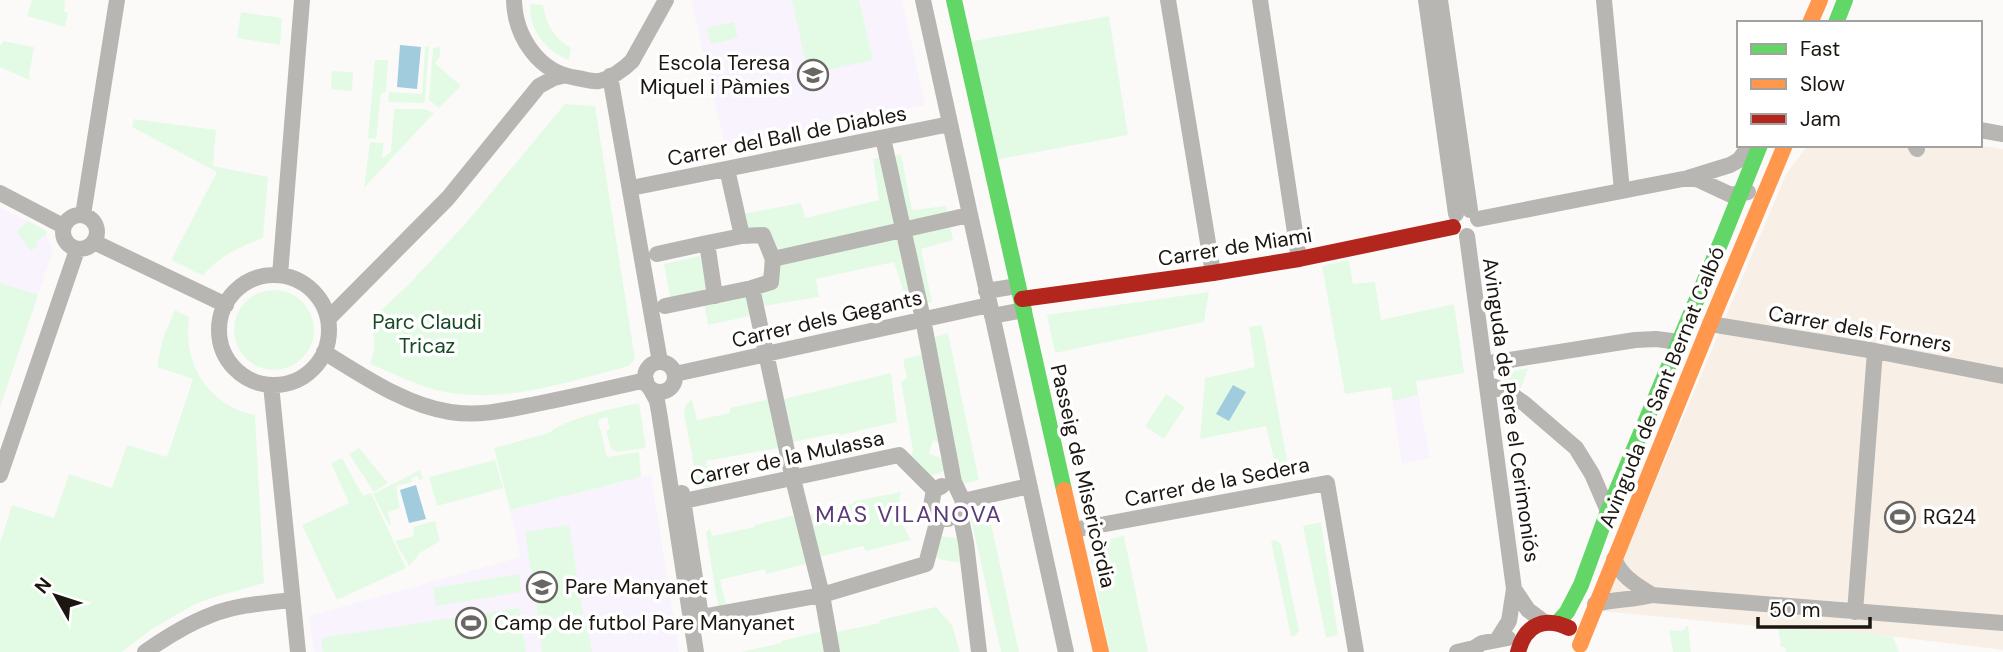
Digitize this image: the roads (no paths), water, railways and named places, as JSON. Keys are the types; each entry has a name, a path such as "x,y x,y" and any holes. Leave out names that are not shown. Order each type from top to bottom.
{"main road":[{"name":"Passeig de Misericòrdia","path":"954,0 1101,652"},
{"path":"1811,21 1820,0"},
{"path":"1837,21 1845,0"},
{"name":"Avinguda de Sant Bernat Calbó","path":"1551,622 1567,614 1579,590 1608,511 1680,342 1731,216 1737,194 1759,147"},
{"name":"Avinguda de Sant Bernat Calbó","path":"1581,648 1595,604 1784,147"},
{"name":"Carrer de Miami","path":"1022,298 1299,259 1465,221"},
{"path":"1522,641 1533,626 1551,622 1570,628 1578,638 1581,648"}],"street":[{"path":"83,215 117,0"},
{"path":"280,275 302,0"},
{"path":"514,0 519,27 527,43 538,59 562,76"},
{"path":"328,319 448,198 539,86 562,76 599,80 625,67 632,61 666,0"},
{"path":"923,0 1066,652"},
{"path":"1168,0 1213,273"},
{"path":"1260,0 1299,259"},
{"name":"Avinguda de Pere el Cerimoniós","path":"1426,0 1465,221"},
{"name":"Avinguda de Pere el Cerimoniós","path":"1440,0 1465,221 1514,589 1511,611 1496,646"},
{"path":"1604,0 1622,191"},
{"path":"1822,21 1831,0"},
{"path":"538,59 539,86"},
{"path":"611,76 660,362"},
{"name":"Carrer del Ball de Diables","path":"631,188 950,124"},
{"path":"1982,130 2003,134"},
{"path":"883,138 923,319 954,482 963,501 961,518 979,652"},
{"name":"Carrer de Miami","path":"1465,221 1688,178 1730,165 1739,160 1748,147"},
{"path":"1688,178 1737,194 1755,191 1770,181 1796,147"},
{"path":"727,169 742,236"},
{"path":"0,193 63,226"},
{"path":"83,215 96,225 97,236 86,248 76,250 64,241 63,226 69,218 83,215"},
{"path":"773,259 969,215"},
{"path":"657,254 742,236 763,235 773,259 771,282 665,306"},
{"path":"94,242 226,305"},
{"path":"707,243 715,296"},
{"path":"0,475 76,250"},
{"path":"280,275 293,278 312,289 324,306 328,319 328,340 320,361 307,374 289,383 271,385 240,373 225,354 220,329 222,313 235,292 248,282 263,276 280,275"},
{"path":"752,288 793,479 822,595 832,652"},
{"path":"989,304 1022,298"},
{"path":"989,304 1022,298"},
{"name":"Carrer dels Gegants","path":"675,374 989,304"},
{"name":"Carrer dels Forners","path":"1710,324 1875,351 2003,376"},
{"path":"1485,364 1635,340 1680,342"},
{"path":"1855,611 1875,351"},
{"path":"324,352 404,397 448,412 470,414 653,386 671,387 675,374 668,364 660,362 648,368 653,386 684,501 707,652"},
{"path":"1487,384 1508,392 1525,404 1576,448 1592,474 1608,511"},
{"path":"271,385 298,652"},
{"path":"653,386 696,652"},
{"name":"Carrer de la Mulassa","path":"684,501 898,455 934,490"},
{"path":"701,617 822,595 926,564 938,519 931,506 934,490 954,482"},
{"name":"Carrer de la Sedera","path":"1073,530 1326,483 1356,652"},
{"path":"963,501 1029,486"},
{"path":"938,519 961,518"},
{"path":"1614,559 1623,575 1652,595"},
{"name":"Avinguda de Pere el Cerimoniós","path":"1514,589 1528,610 1551,622"},
{"path":"1595,604 1652,595 2003,623"},
{"path":"145,652 170,634 212,614 261,603 292,600"},
{"path":"1511,611 1522,641"},
{"path":"1457,652 1482,643 1496,646 1514,637 1522,641"}],"water":[{"path":"400,45 421,47 417,89 397,87"},
{"path":"1233,385 1246,392 1229,421 1216,414"},
{"path":"416,485 426,519 409,523 400,490"}],"place":[{"name":"Escola Teresa Miquel i Pàmies","path":"813,75"},
{"name":"RG24","path":"1900,517"},
{"name":"Pare Manyanet","path":"542,587"},
{"name":"Camp de futbol Pare Manyanet","path":"471,623"}],"district":[{"name":"MAS VILANOVA","path":"909,514"}],"park label":[{"name":"Parc Claudi Tricaz","path":"427,334"}]}
